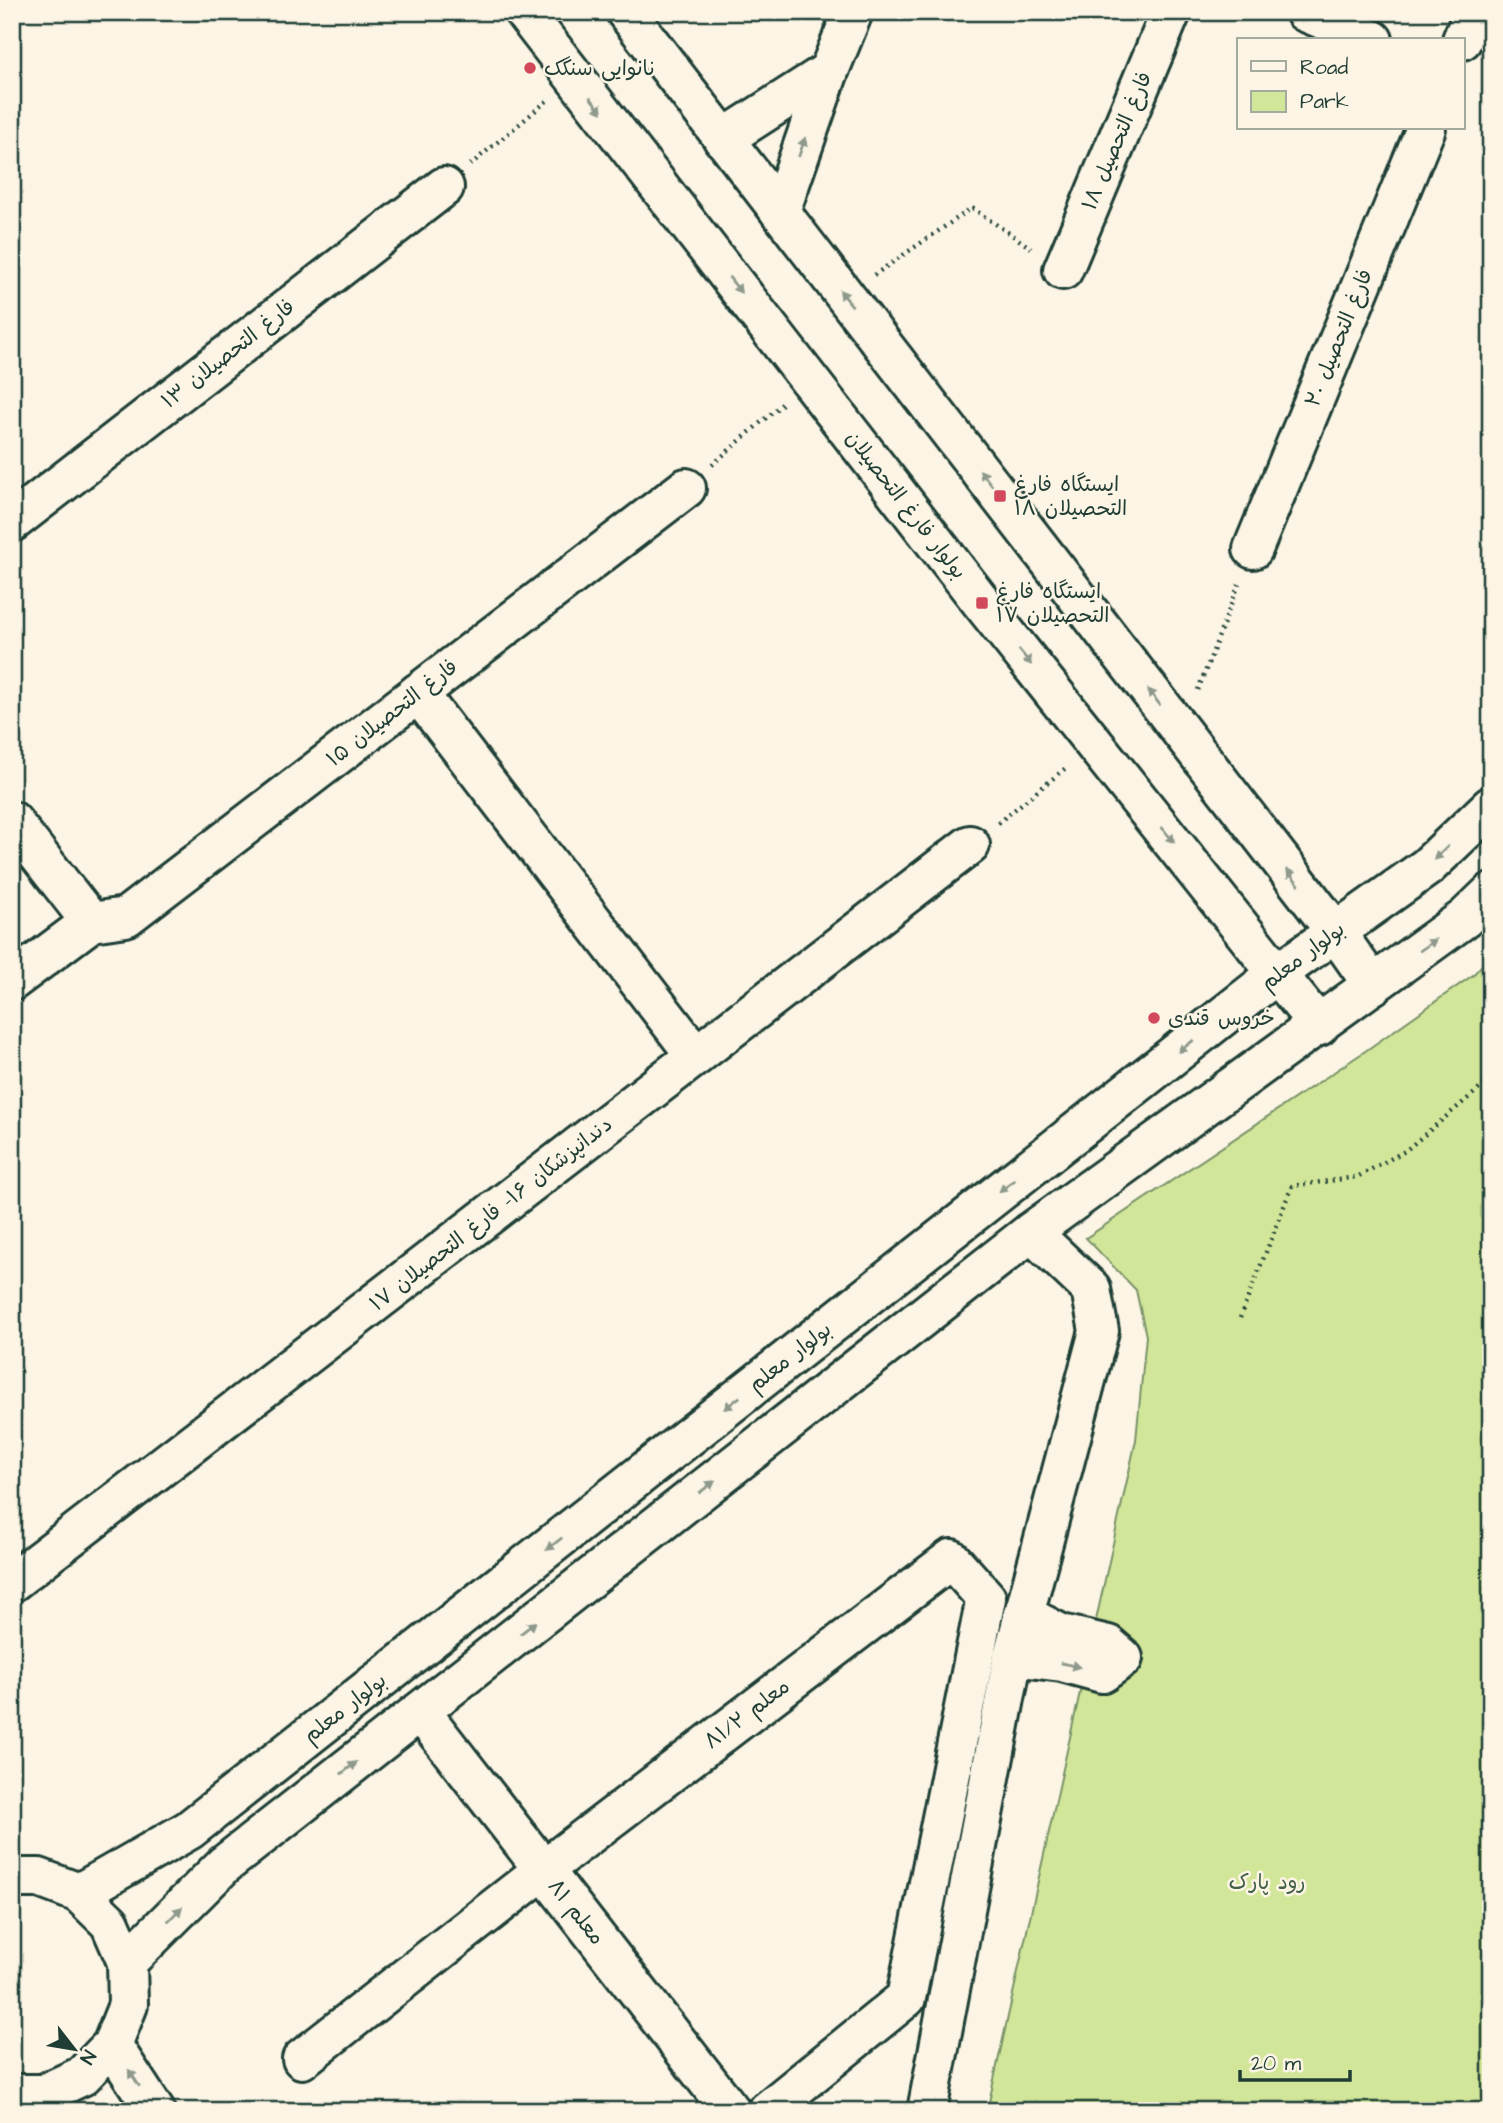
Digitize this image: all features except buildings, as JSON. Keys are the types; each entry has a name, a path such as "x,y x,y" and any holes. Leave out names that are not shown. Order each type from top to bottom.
{"street":[{"name":"بولوار فارغ التحصیلان","path":"524,12 974,593 1320,1026"},
{"path":"626,12 1335,931 1373,985"},
{"path":"779,212 853,12"},
{"name":"فارغ التحصیل ۱۸","path":"1063,270 1171,12"},
{"path":"1305,12 1368,38"},
{"path":"1463,38 1474,12"},
{"path":"723,139 829,71"},
{"name":"فارغ التحصیل ۲۰","path":"1253,549 1425,130"},
{"name":"فارغ التحصیلان ۱۳","path":"12,522 444,187"},
{"name":"فارغ التحصیلان ۱۵","path":"91,922 126,917 686,488"},
{"path":"418,693 696,1056"},
{"name":"بولوار معلم","path":"79,1893 189,1830 1278,973 1427,867 1491,806"},
{"path":"12,821 91,922 12,981"},
{"name":"دندانپزشکان ۱۶- فارغ التحصیلان ۱۷","path":"12,1582 970,845"},
{"path":"127,1962 224,1866 1031,1232 1320,1026 1465,918 1491,893"},
{"path":"926,2111 1013,1656 1099,1331 1091,1289 1031,1232"},
{"name":"معلم ۸۱/۲","path":"302,2059 543,1870 951,1559 986,1598 906,1998 767,2111"},
{"path":"1013,1656 1062,1662 1102,1673 1124,1658 1108,1644 1061,1634 1023,1614"},
{"name":"معلم ۸۱","path":"421,1712 731,2111"},
{"path":"12,1878 39,1878 79,1893 110,1923 127,1962 128,2005 113,2045 82,2076 40,2099"},
{"path":"113,2045 155,2111"}],"path":[{"path":"444,187 575,78"},
{"path":"844,295 972,208 1063,270"},
{"path":"686,488 809,380"},
{"path":"1181,733 1253,549"},
{"path":"970,845 1095,745"},
{"path":"1240,1318 1292,1186 1357,1177 1405,1151 1490,1081 1491,1041"}],"green space":[{"name":"رود پارک","path":"1491,955 1491,2111 987,2111 1136,1440 1146,1336 1136,1290 1086,1238 1361,1054 1473,975"}],"place":[{"name":"نانوایی سنگک","path":"530,68"},
{"name":"ایستگاه فارغ التحصیلان ۱۸","path":"1000,496"},
{"name":"ایستگاه فارغ التحصیلان ۱۷","path":"982,603"},
{"name":"خروس قندی","path":"1154,1018"}]}
